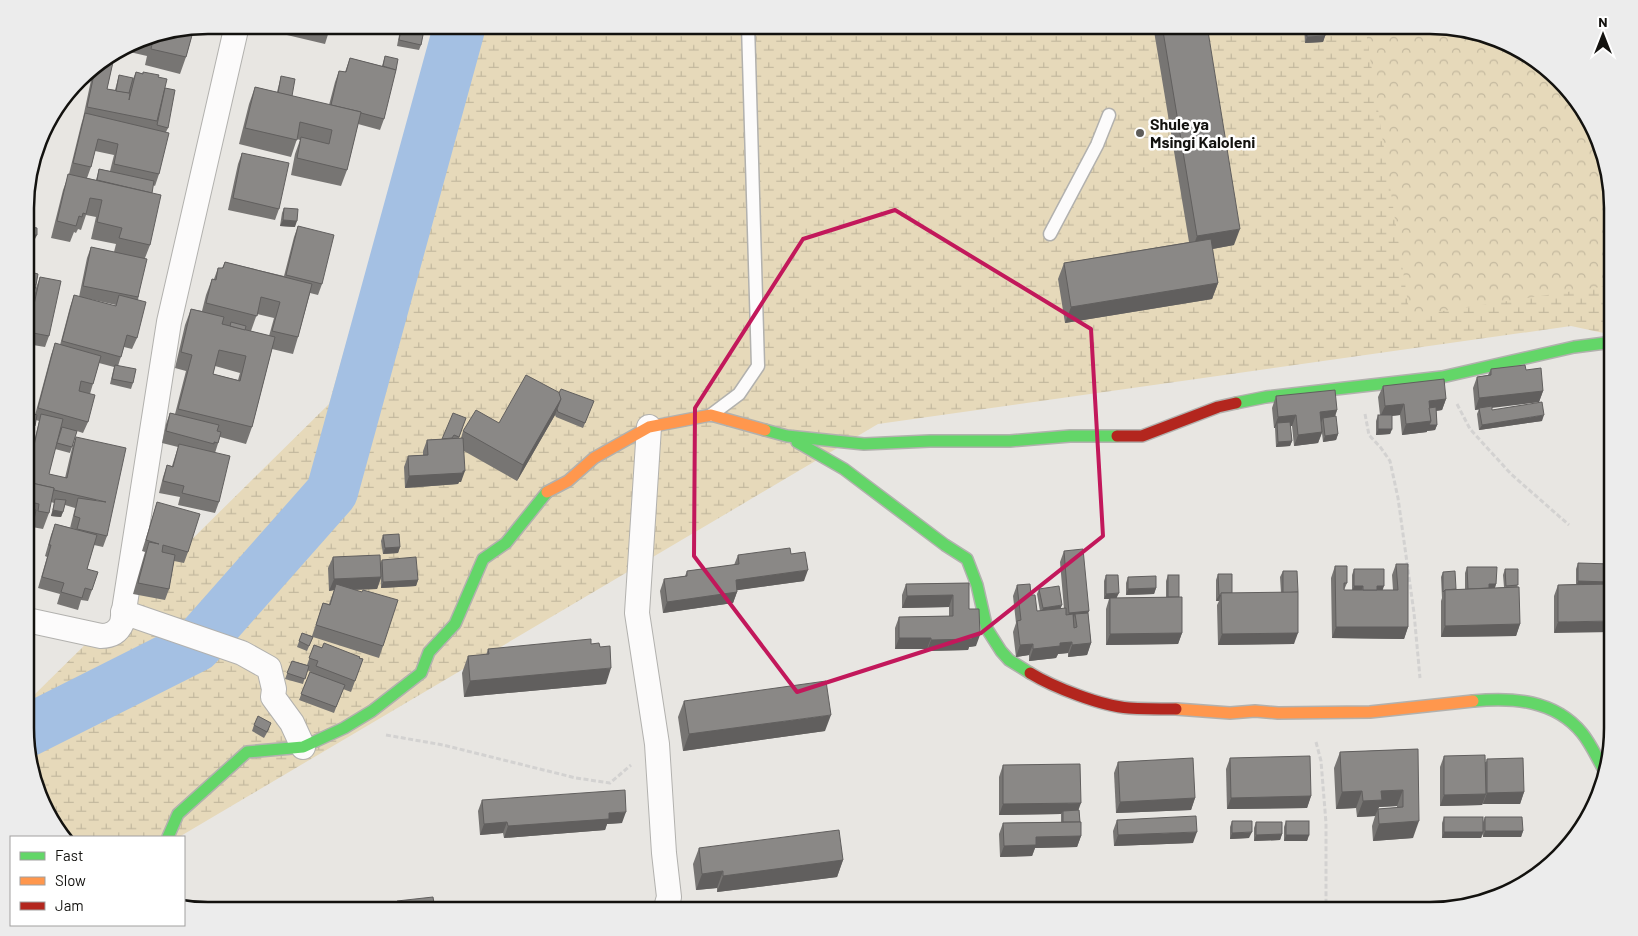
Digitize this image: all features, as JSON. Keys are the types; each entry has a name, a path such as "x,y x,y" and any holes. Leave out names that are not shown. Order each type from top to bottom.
{"street":[{"path":"34,622 106,636 115,633 120,628 169,322 235,34"},
{"path":"168,836 178,814 247,752 303,747 344,728 372,711 421,673 429,652 455,624 483,559 506,543 545,492 568,481 594,458 649,426 711,415 786,436 864,444 930,441 1010,441 1062,436 1142,436 1218,407 1266,397 1442,378 1574,347 1604,343"},
{"path":"649,426 637,613 658,744 664,853 669,897 668,902"},
{"path":"786,436 844,469 966,559 977,585 987,629 1001,651 1009,660 1048,684 1087,698 1127,708 1182,709 1230,713 1255,710 1278,713 1370,712 1492,699 1515,700 1546,706 1565,716 1583,734 1600,764"},
{"path":"124,612 242,653 269,668 274,689 273,697 292,723 303,747"}],"lane":[{"path":"711,415 739,394 758,366 748,34"},
{"path":"1050,234 1097,145 1109,115"}],"path":[{"path":"1442,378 1470,429 1511,474 1569,525"},
{"path":"1364,386 1365,416 1369,435 1390,462 1398,498 1414,613 1423,706"},
{"path":"1308,712 1321,762 1326,823 1326,902"},
{"path":"344,728 444,746 576,778 610,783 658,744"}],"highlighted area":[{"path":"895,210 1091,329 1103,536 981,633 797,692 694,556 695,408 803,239"}],"green space":[{"path":"434,34 1453,35 1497,47 1517,57 1553,85 1575,111 1586,131 1595,152 1601,174 1604,196 1604,333 1571,326 878,424 181,836 72,836 57,815 47,795 40,774 35,751 34,695 329,404"},
{"path":"1366,34 1453,35 1497,47 1517,57 1553,85 1575,111 1595,152 1601,174 1604,196 1604,286 1410,316"}],"building":[{"path":"400,34 423,34 421,45 399,40"},
{"path":"1163,34 1208,34 1240,229 1197,236"},
{"path":"1307,34 1325,34 1325,36 1307,37"},
{"path":"192,35 186,57 151,49 152,43"},
{"path":"385,56 398,59 396,70 383,66"},
{"path":"350,58 396,70 384,119 331,105 339,71 346,72"},
{"path":"113,62 107,89 130,93 129,100 136,72 159,75 158,77 167,79 157,121 87,107 94,77"},
{"path":"119,75 133,78 129,93 116,91"},
{"path":"281,76 295,79 292,96 278,93"},
{"path":"255,87 361,112 347,170 297,158 301,137 329,144 332,130 300,122 297,140 245,128"},
{"path":"165,88 175,90 168,128 157,125"},
{"path":"85,113 169,133 159,174 114,164 118,144 98,139 91,167 73,163"},
{"path":"242,153 289,163 279,209 233,198"},
{"path":"99,169 154,181 152,193 97,180"},
{"path":"68,174 161,195 150,245 119,238 122,228 97,222 102,200 90,198 86,214 83,213 82,217 79,216 76,226 57,221"},
{"path":"284,208 298,209 297,221 283,220"},
{"path":"298,226 334,235 322,284 286,275"},
{"path":"34,227 37,228 37,235 34,235"},
{"path":"1211,239 1218,283 1071,307 1064,263"},
{"path":"91,247 147,259 138,297 83,286"},
{"path":"225,262 312,284 298,337 272,331 280,302 261,297 257,316 206,303 212,279 216,280 218,268 223,268"},
{"path":"34,273 38,274 36,285 34,285"},
{"path":"40,277 61,281 49,336 34,333 34,304"},
{"path":"74,295 116,306 119,295 146,302 137,338 127,335 121,357 62,341"},
{"path":"191,309 224,317 222,324 275,337 252,427 178,409 192,355 181,352","holes":["219,350 246,356 240,381 213,374"]},
{"path":"231,322 246,326 245,330 230,326"},
{"path":"55,343 101,356 93,384 81,381 79,391 95,395 88,422 38,408"},
{"path":"115,365 136,369 133,383 112,379"},
{"path":"1525,365 1526,370 1541,368 1543,391 1479,398 1477,377 1491,375 1491,369"},
{"path":"526,375 560,393 561,399 523,465 463,431 476,410 499,423"},
{"path":"1444,379 1446,399 1429,401 1431,421 1406,424 1404,404 1385,406 1383,386"},
{"path":"561,389 594,401 585,423 558,412"},
{"path":"1335,390 1337,410 1320,412 1322,432 1298,435 1296,415 1278,417 1276,396"},
{"path":"1542,402 1544,415 1482,425 1479,408 1492,406 1492,410"},
{"path":"1436,407 1437,425 1429,425 1431,421 1429,408"},
{"path":"170,413 219,425 217,431 221,432 218,443 214,442 214,444 166,431"},
{"path":"453,413 466,418 459,437 454,435 452,438 442,439"},
{"path":"34,414 37,415 34,426"},
{"path":"41,414 63,419 49,474 67,478 76,437 126,448 107,536 77,529 80,518 74,516 78,498 106,502 34,484 34,446"},
{"path":"1378,415 1392,415 1392,429 1378,429"},
{"path":"1336,416 1338,434 1325,436 1323,418"},
{"path":"1290,422 1292,441 1278,442 1277,423"},
{"path":"62,427 77,431 72,447 57,443"},
{"path":"463,438 465,471 463,473 409,476 408,456 428,455 427,440"},
{"path":"179,444 230,456 219,502 182,493 184,486 163,481 167,465 173,467"},
{"path":"34,484 54,488 49,513 38,511 39,504 34,503"},
{"path":"55,499 66,500 63,512 53,510"},
{"path":"157,502 200,514 188,552 163,545 162,552 175,555 169,589 138,583 149,542 159,544 146,540"},
{"path":"55,524 97,535 87,569 98,572 92,590 85,588 82,598 61,592 64,583 42,577"},
{"path":"399,534 400,547 385,548 383,535"},
{"path":"790,548 791,554 805,552 808,570 736,580 737,592 667,602 664,579 687,576 687,571 739,564 738,555"},
{"path":"1083,549 1089,611 1069,613 1064,551"},
{"path":"380,555 381,577 334,579 333,557"},
{"path":"416,557 418,580 383,582 382,560"},
{"path":"1578,563 1604,564 1604,582 1578,581"},
{"path":"1396,564 1408,564 1408,627 1336,627 1335,566 1347,566 1347,583 1344,583 1344,590 1398,590"},
{"path":"1467,567 1497,567 1496,584 1489,584 1489,588 1468,589"},
{"path":"1354,569 1384,569 1384,586 1377,586 1377,590 1363,590 1363,586 1354,586"},
{"path":"1505,569 1518,569 1518,585 1506,586"},
{"path":"1283,571 1297,571 1298,592 1283,593"},
{"path":"1455,571 1456,589 1443,592 1443,572"},
{"path":"1218,574 1232,574 1232,593 1221,593 1222,595 1219,595"},
{"path":"1106,575 1118,575 1119,593 1106,594"},
{"path":"1168,575 1179,575 1179,597 1168,597"},
{"path":"1156,576 1156,588 1128,589 1128,577"},
{"path":"969,583 969,609 979,609 980,635 972,636 972,639 931,640 931,638 899,638 899,617 953,616 953,595 907,596 906,584"},
{"path":"336,584 398,600 383,646 316,625 323,603 330,605"},
{"path":"1030,584 1031,595 1035,595 1037,611 1066,608 1066,615 1073,614 1074,628 1077,627 1075,614 1088,613 1091,643 1072,645 1072,642 1060,643 1060,646 1033,649 1033,644 1020,645 1017,621 1021,620 1017,585"},
{"path":"1604,584 1604,621 1558,622 1558,585"},
{"path":"1059,586 1062,605 1043,608 1039,589"},
{"path":"1519,587 1520,624 1445,626 1445,590"},
{"path":"1298,592 1298,633 1222,634 1221,593"},
{"path":"1182,597 1182,633 1110,634 1110,598"},
{"path":"302,633 313,637 309,646 299,641"},
{"path":"591,639 591,644 599,643 600,647 610,646 611,668 470,681 468,656 489,654 488,649"},
{"path":"324,643 363,659 355,681 316,666 318,661 309,658 314,645 322,648"},
{"path":"292,661 309,666 305,679 287,673"},
{"path":"310,672 345,685 336,707 301,694"},
{"path":"826,681 831,715 689,734 684,701"},
{"path":"258,716 271,723 267,732 254,725"},
{"path":"1418,749 1419,821 1379,824 1378,809 1403,807 1403,790 1381,791 1382,800 1363,801 1362,791 1342,792 1340,752"},
{"path":"1485,755 1486,794 1444,795 1444,756"},
{"path":"1310,756 1311,796 1231,798 1230,758"},
{"path":"1193,758 1195,798 1120,802 1118,762"},
{"path":"1523,758 1524,792 1487,793 1487,759"},
{"path":"1080,764 1081,803 1003,804 1003,765"},
{"path":"625,790 626,812 609,813 609,819 508,826 507,822 484,824 482,800"},
{"path":"1079,810 1080,822 1063,822 1063,811"},
{"path":"1196,816 1197,832 1118,835 1117,820"},
{"path":"1444,817 1483,817 1483,832 1444,832"},
{"path":"1485,817 1522,817 1523,831 1485,831"},
{"path":"1232,821 1252,821 1252,832 1232,833"},
{"path":"1286,821 1309,821 1309,835 1286,835"},
{"path":"1081,822 1081,836 1036,837 1036,845 1004,846 1003,823"},
{"path":"1256,822 1282,822 1282,834 1256,835"},
{"path":"839,830 843,860 723,876 723,871 702,874 699,848"},
{"path":"433,897 434,902 397,902"}],"waterway":[{"path":"34,727 196,646 332,492 458,34"}],"traffic: fast":[{"path":"1236,403 1266,397 1442,377 1574,347 1604,343"},
{"path":"765,430 787,436 864,444 930,441 1010,441 1070,436 1117,436"},
{"path":"797,442 844,469 945,545 967,559 977,585 987,629 1009,660 1030,673"},
{"path":"168,836 178,814 247,752 303,747 344,728 372,711 421,673 429,652 455,624 483,559 506,543 547,492"},
{"path":"1473,701 1518,701 1546,707 1571,722 1582,733 1601,764"}],"traffic: slow":[{"path":"547,492 568,481 594,458 649,427 711,415 765,430"},
{"path":"1176,709 1230,713 1255,711 1278,713 1370,712 1473,701"}],"traffic: jam":[{"path":"1117,436 1142,436 1218,407 1236,403"},
{"path":"1030,673 1064,690 1105,704 1129,708 1176,709"}],"place":[{"name":"Shule ya Msingi Kaloleni","path":"1140,133"}]}
